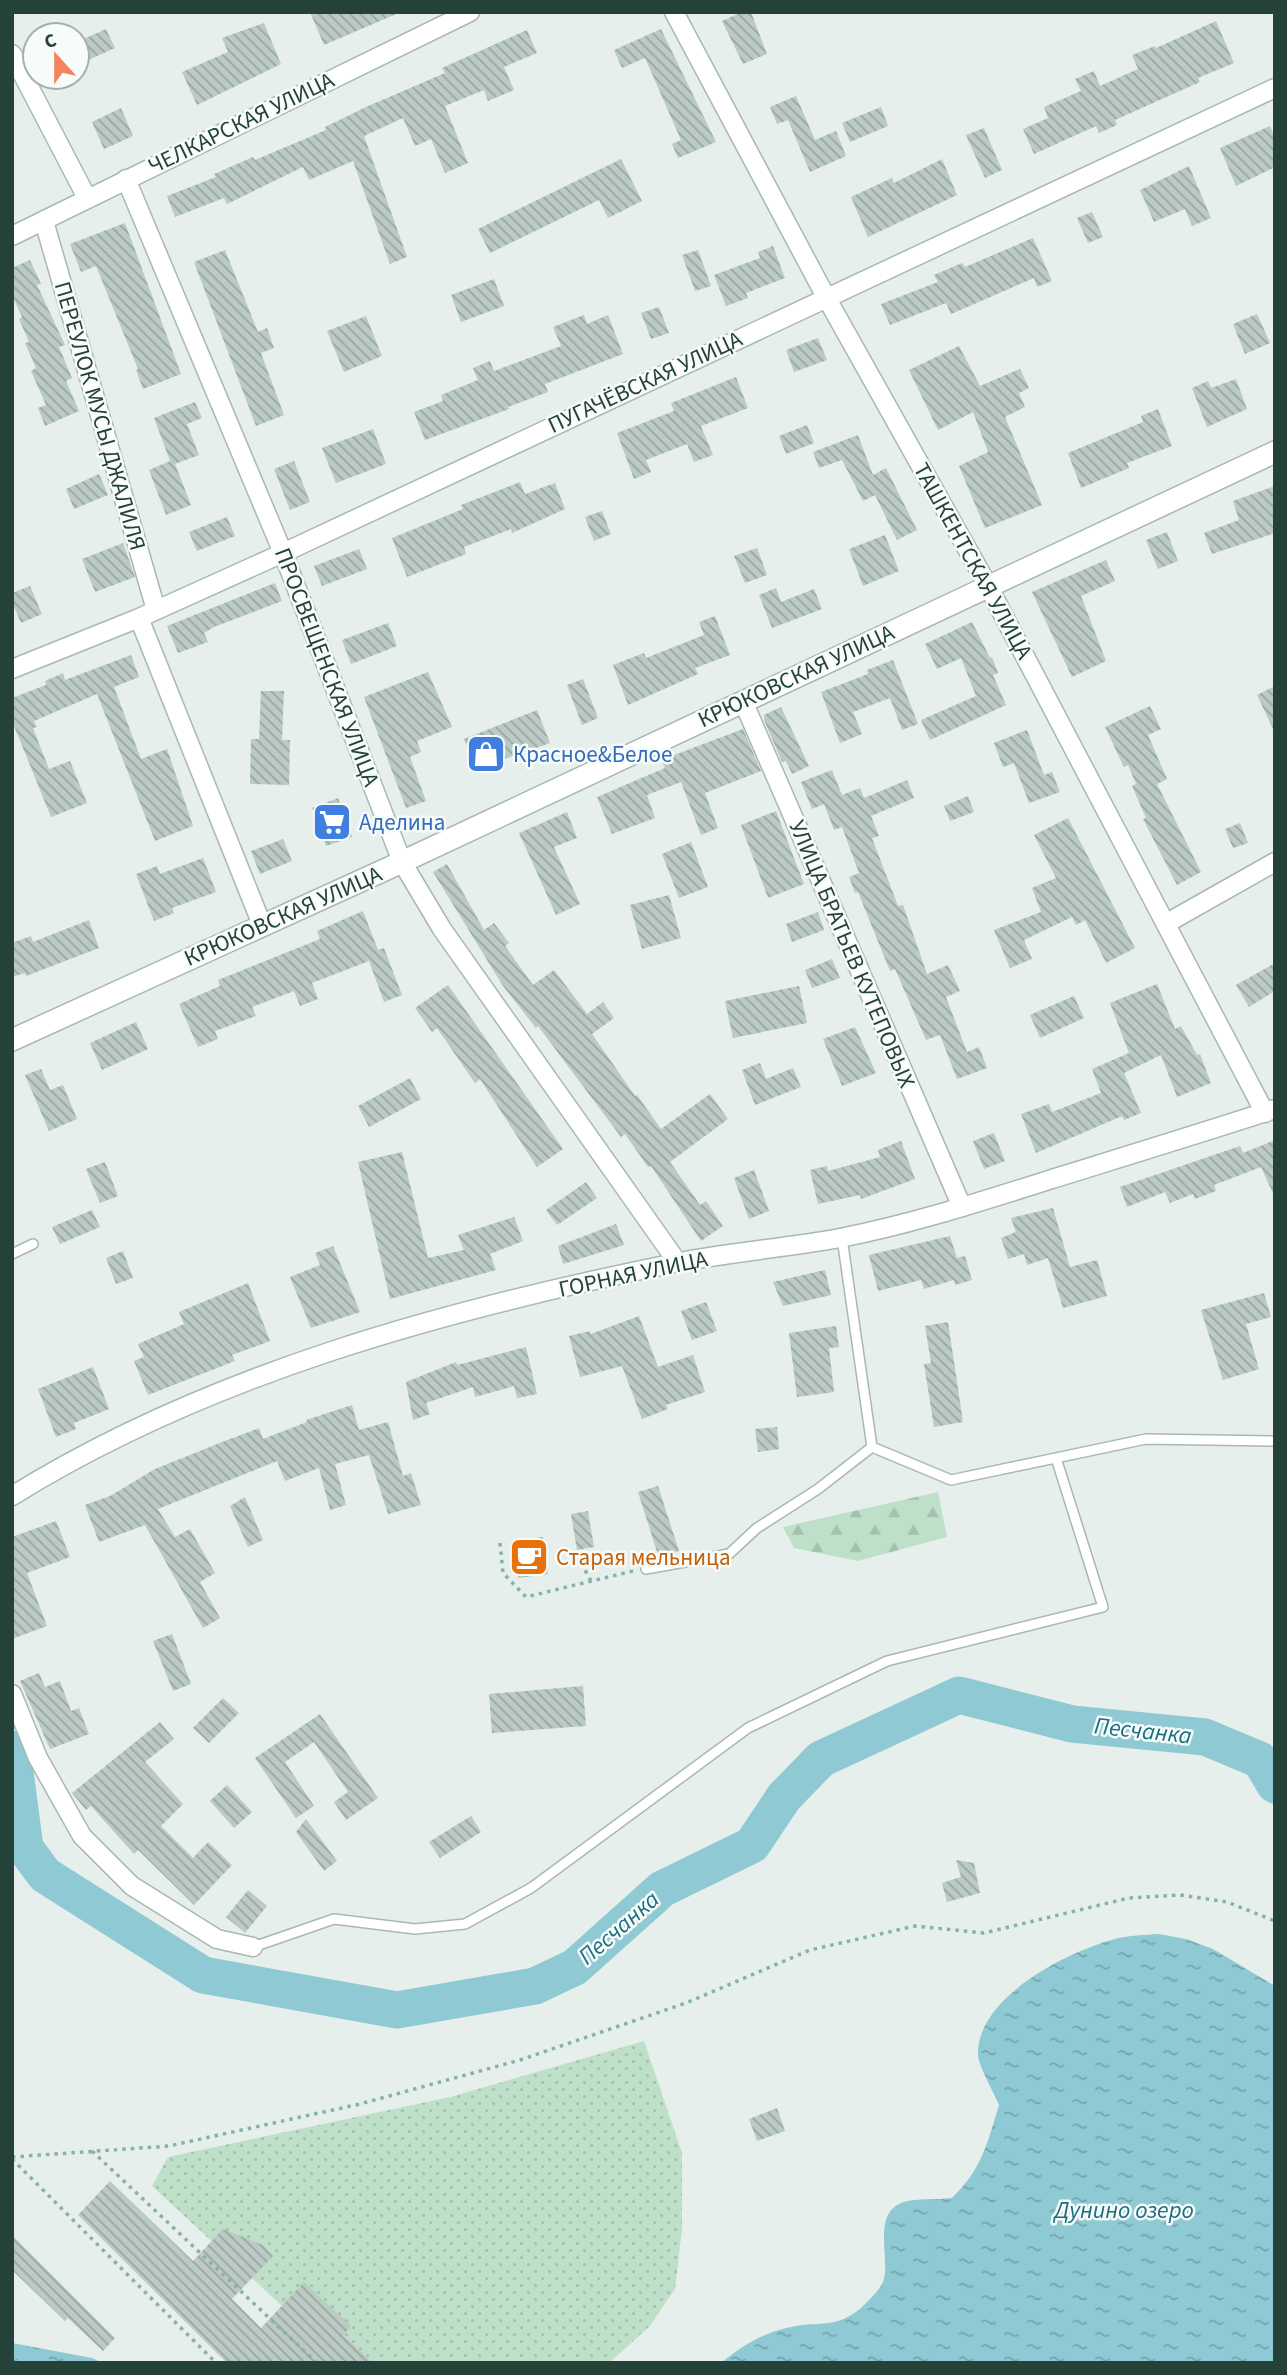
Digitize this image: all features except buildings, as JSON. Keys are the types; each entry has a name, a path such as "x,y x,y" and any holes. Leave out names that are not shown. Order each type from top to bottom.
{"street":[{"name":"ЧЕЛКАРСКАЯ УЛИЦА","path":"12,236 470,12"},
{"name":"ТАШКЕНТСКАЯ УЛИЦА","path":"674,12 826,297 988,586 1270,1111"},
{"path":"12,54 87,198"},
{"name":"ПУГАЧЁВСКАЯ УЛИЦА","path":"12,669 139,618 283,553 1275,88"},
{"name":"ПРОСВЕЩЕНСКАЯ УЛИЦА","path":"126,179 283,553 402,862 442,929 678,1263"},
{"name":"ПЕРЕУЛОК МУСЫ ДЖАЛИЛЯ","path":"44,221 156,610"},
{"name":"КРЮКОВСКАЯ УЛИЦА","path":"12,1040 402,862 1275,452"},
{"path":"139,618 262,925"},
{"name":"УЛИЦА БРАТЬЕВ КУТЕПОВЫХ","path":"743,701 962,1208"},
{"path":"1167,923 1275,862"},
{"name":"ГОРНАЯ УЛИЦА","path":"12,1496 54,1470 148,1423 318,1354 508,1300 678,1263 842,1237 962,1208 1270,1111"},
{"path":"12,1694 38,1758 82,1836 132,1886 217,1939 253,1947"}],"lane":[{"path":"842,1237 872,1447"},
{"path":"12,1254 33,1244"},
{"path":"872,1447 951,1480 1146,1439 1275,1441"},
{"path":"646,1569 729,1554 757,1528 818,1489 872,1447"},
{"path":"253,1947 334,1919 415,1929 465,1924 531,1888 748,1728 887,1661 1103,1607 1056,1458"}],"path":[{"path":"500,1542 503,1573 526,1597 646,1569"},
{"path":"581,1563 592,1581"},
{"path":"12,2158 169,2146 360,2104 507,2064 686,2003 810,1950 915,1926 984,1933 1129,1898 1180,1895 1227,1902 1275,1921"},
{"path":"92,2151 317,2363"},
{"path":"12,2158 216,2363"}],"green space":[{"path":"938,1492 947,1537 858,1561 794,1548 783,1527"},
{"path":"644,2041 682,2153 682,2229 675,2289 649,2327 609,2363 344,2363 152,2186 168,2157 450,2097"}],"water":[{"name":"Дунино озеро","path":"1159,1934 1186,1939 1213,1949 1275,1986 1275,2363 721,2363 762,2336 801,2325 835,2322 852,2315 882,2284 885,2275 885,2227 887,2216 893,2208 909,2201 952,2198 970,2177 982,2155 999,2105 979,2060 981,2034 992,2014 1008,1996 1028,1980 1074,1954 1120,1938"},
{"path":"12,2343 92,2358 103,2363 12,2363"}],"waterway":[{"name":"Песчанка","path":"12,1749 25,1848 45,1875 203,1975 397,2010 535,1986 575,1967 662,1889 752,1845 784,1797 821,1759 959,1695 1072,1724 1205,1737 1260,1760 1275,1785"}],"place":[{"name":"Красное&Белое","path":"486,754"},
{"name":"Аделина","path":"332,822"},
{"name":"Старая мельница","path":"529,1557"}]}
